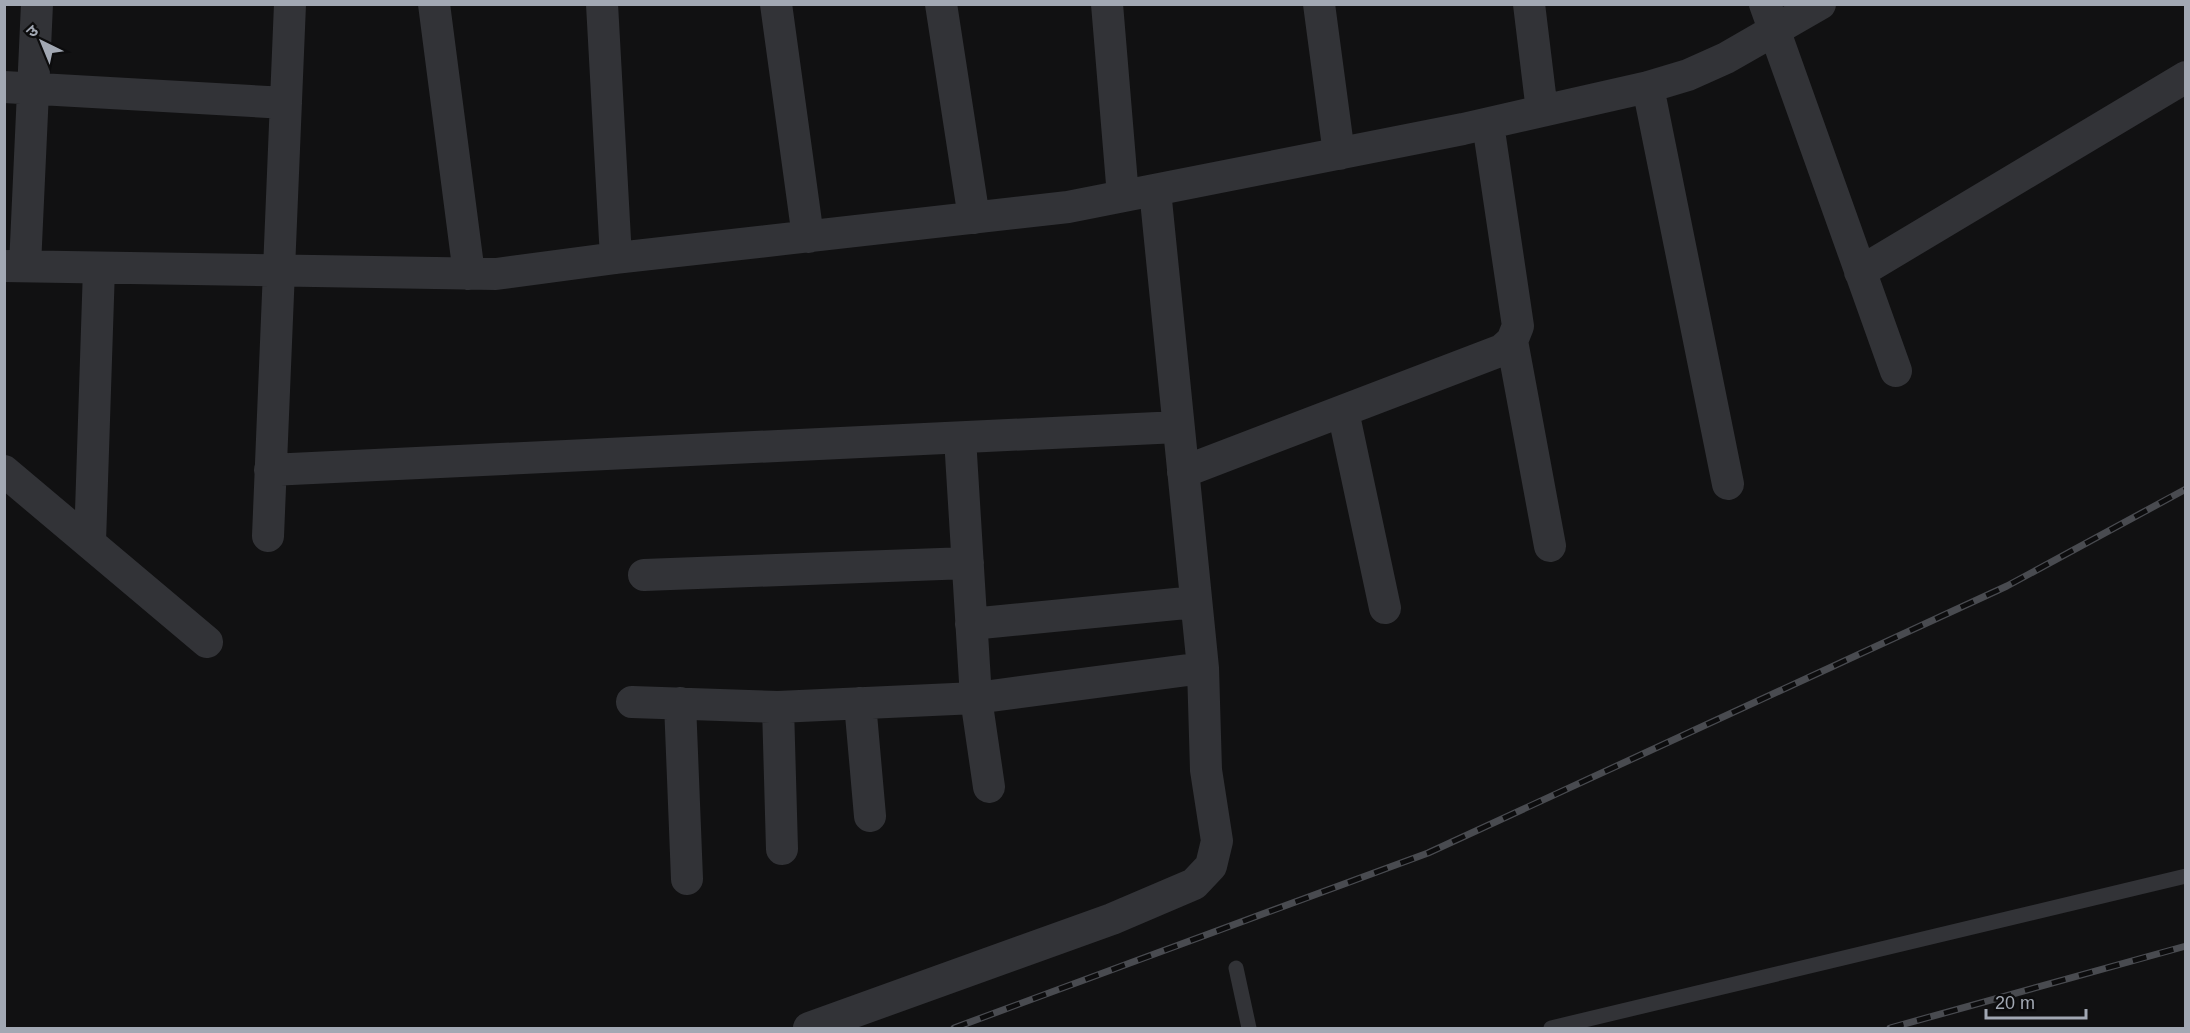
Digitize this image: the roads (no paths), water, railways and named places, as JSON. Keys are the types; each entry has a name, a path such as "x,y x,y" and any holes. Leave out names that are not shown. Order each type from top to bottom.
{"street":[{"path":"37,4 19,87 15,266 469,274 496,274 616,258 1068,207 1339,154 1488,124 1648,87 1688,75 1726,58 1769,17 1820,4"},
{"path":"268,536 290,4"},
{"path":"434,4 469,274"},
{"path":"602,4 616,258"},
{"path":"776,4 808,237"},
{"path":"941,4 974,218"},
{"path":"1107,4 1123,196"},
{"path":"1319,4 1339,154"},
{"path":"1529,4 1542,111"},
{"path":"1769,17 1896,371"},
{"path":"1860,272 2186,77"},
{"path":"19,87 286,103"},
{"path":"1648,87 1728,484"},
{"path":"1183,472 1502,350 1512,341 1518,326 1488,124"},
{"path":"809,1029 1112,919 1194,884 1211,866 1216,841 1206,770 1203,668 1155,190"},
{"path":"90,542 99,268"},
{"path":"1512,341 1550,546"},
{"path":"1343,411 1385,608"},
{"path":"270,470 1179,427"},
{"path":"960,438 976,698 990,787"},
{"path":"4,471 207,642"},
{"path":"644,575 968,563"},
{"path":"971,624 1196,602"},
{"path":"632,702 778,707 976,698 1203,668"},
{"path":"680,703 687,879"},
{"path":"860,703 870,816"},
{"path":"778,707 782,849"}],"lane":[{"path":"1551,1029 2186,876"},
{"path":"1236,968 1249,1029"}],"railway":[{"path":"954,1028 1428,853 2007,586 2186,489"},
{"path":"1890,1028 2186,946"}]}
